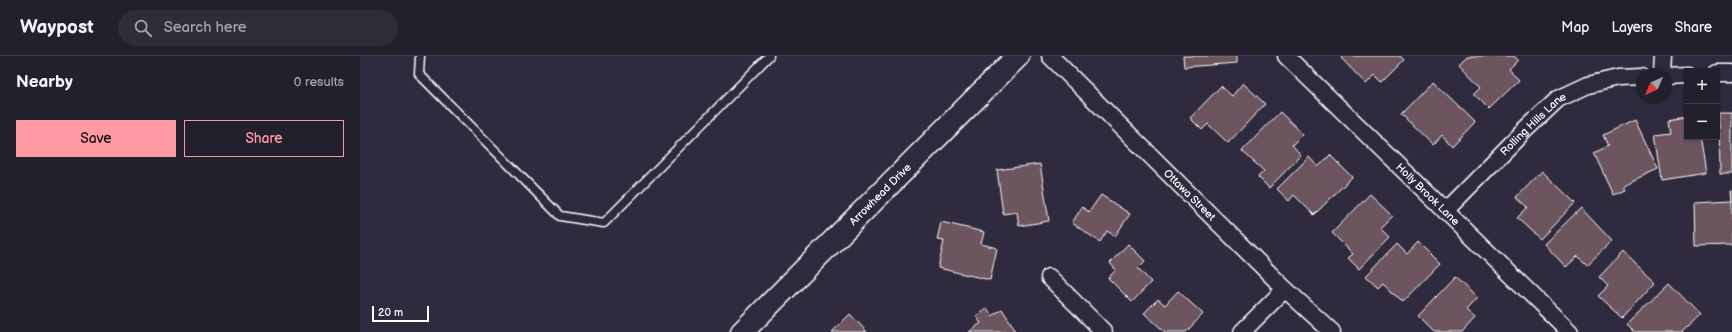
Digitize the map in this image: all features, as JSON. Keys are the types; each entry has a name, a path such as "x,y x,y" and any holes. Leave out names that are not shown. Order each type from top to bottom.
{"main road":[{"name":"Arrowhead Drive","path":"742,332 1018,56"}],"street":[{"name":"Ottawa Street","path":"1050,56 1285,288 1332,332"},
{"name":"Holly Brook Lane","path":"1286,56 1570,332"},
{"path":"1662,68 1663,56"},
{"path":"1720,73 1732,72"},
{"path":"1672,76 1684,75"},
{"name":"Rolling Hills Lane","path":"1445,211 1525,130 1558,99 1588,85 1618,78 1636,77"},
{"path":"1049,277 1104,332"},
{"path":"1242,332 1285,288"}],"lane":[{"path":"420,56 420,74 560,216 604,223 769,56"}],"building":[{"path":"1183,56 1237,56 1237,63 1184,67"},
{"path":"1343,56 1400,56 1404,60 1382,82 1375,75 1366,84 1341,58"},
{"path":"1467,56 1514,56 1518,60 1509,69 1519,80 1489,109 1474,94 1481,87 1459,64"},
{"path":"1433,81 1475,122 1452,146 1442,135 1433,145 1401,114"},
{"path":"1243,83 1265,104 1228,143 1208,124 1202,130 1190,118 1221,86 1232,96"},
{"path":"1280,112 1303,134 1292,145 1301,155 1269,188 1258,177 1264,171 1242,151"},
{"path":"1720,113 1732,113 1732,174 1720,174"},
{"path":"1684,116 1684,140 1700,140 1706,173 1662,180 1655,134 1671,132 1669,119"},
{"path":"1635,120 1658,169 1623,185 1625,189 1613,194 1594,153 1608,146 1603,135"},
{"path":"1330,155 1352,177 1314,215 1294,195 1289,201 1277,189 1309,157 1318,167"},
{"path":"1040,164 1049,221 1019,226 1017,212 1003,214 997,170"},
{"path":"1542,171 1575,203 1540,239 1517,218 1528,207 1517,197"},
{"path":"1370,194 1392,215 1380,227 1390,237 1359,269 1348,258 1353,254 1332,233"},
{"path":"1101,195 1130,214 1115,236 1107,231 1100,242 1072,223 1082,207 1089,212"},
{"path":"1732,200 1732,245 1696,246 1695,202"},
{"path":"1581,208 1612,241 1587,265 1578,256 1566,267 1544,244"},
{"path":"941,222 984,232 981,244 997,248 990,280 938,268 944,241 937,240"},
{"path":"1418,242 1440,264 1403,302 1383,282 1378,287 1366,276 1397,244 1407,254"},
{"path":"1128,244 1145,261 1138,268 1151,282 1132,302 1108,278 1116,270 1110,263"},
{"path":"1623,252 1655,282 1622,318 1598,296 1608,286 1599,277"},
{"path":"1455,277 1477,298 1466,310 1475,318 1462,332 1434,332 1418,316"},
{"path":"1669,283 1700,315 1682,332 1635,332 1627,324"},
{"path":"1178,291 1203,314 1186,332 1165,332 1144,313 1158,299 1165,305"},
{"path":"987,308 992,316 1002,309 1015,329 1010,332 969,332 981,323 976,316"},
{"path":"850,314 867,332 832,332"}]}
